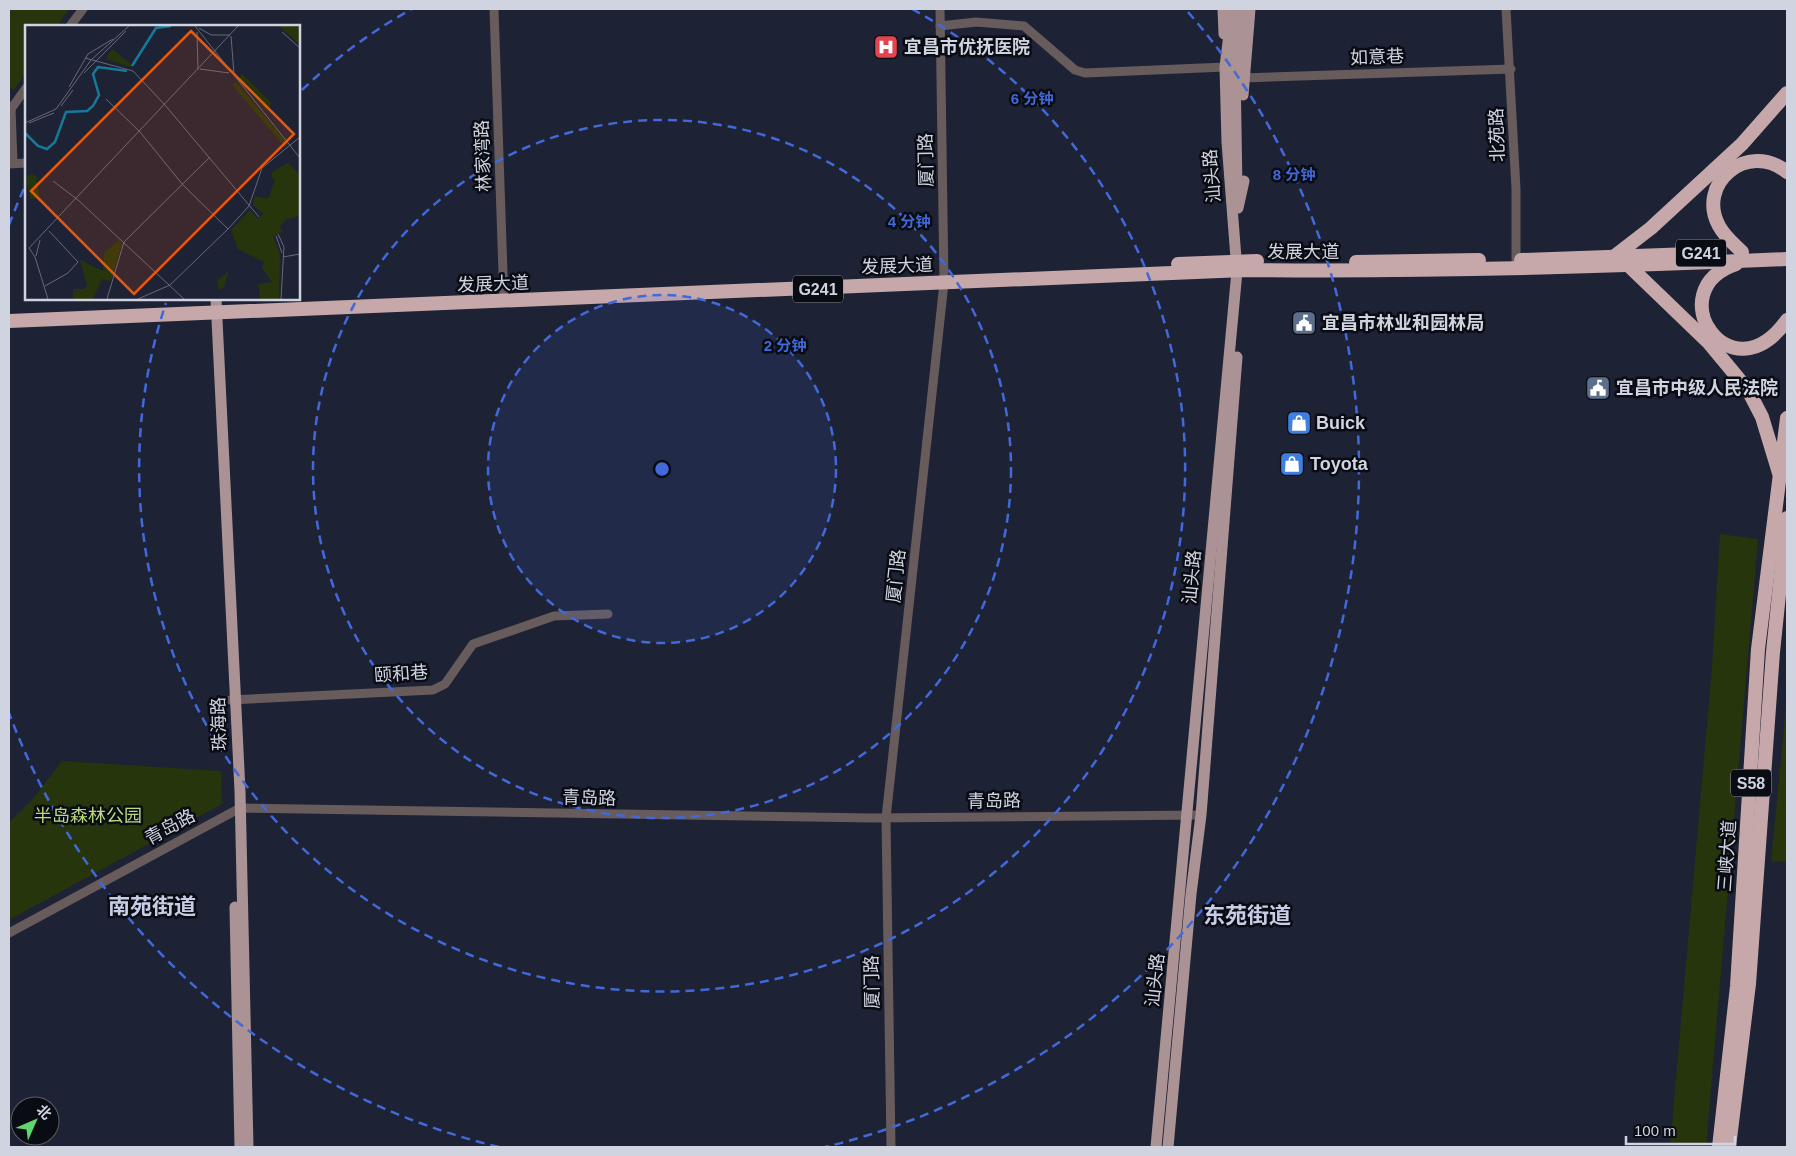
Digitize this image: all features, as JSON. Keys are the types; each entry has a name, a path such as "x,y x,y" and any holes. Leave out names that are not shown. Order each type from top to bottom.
{"highway":[{"path":"1616,255 1651,228 1742,144 1787,93"},
{"path":"1787,172 1778,165 1762,160 1747,161 1734,167 1723,178 1716,190 1714,210 1719,226 1744,257 1722,269 1710,282 1704,296 1702,311 1706,326 1716,340 1728,346 1744,348 1759,346 1775,336 1787,320"},
{"name":"发展大道","path":"1240,266 1394,272 1628,265 1744,257 1787,251"},
{"name":"发展大道","path":"9,313 215,305 504,298 1240,266 1516,260 1616,255 1787,259"},
{"path":"1628,265 1708,343 1748,390 1762,417 1781,480"},
{"name":"发展大道","path":"9,321 215,305"},
{"name":"三峡大道","path":"1719,1147 1737,986 1758,649 1781,480 1787,418"},
{"name":"三峡大道","path":"1729,1147 1749,984 1773,652 1787,518"}],"main road":[{"path":"1223,9 1225,67"},
{"name":"汕头路","path":"1156,1147 1240,266 1226,142 1225,67 1232,9"},
{"name":"汕头路","path":"1168,1147 1191,894 1201,815 1240,266 1235,68 1241,9"},
{"path":"1238,208 1244,186 1244,78 1250,9"},
{"name":"珠海路","path":"215,305 233,699 248,1147"},
{"name":"珠海路","path":"237,810 240,1147"}],"street":[{"path":"71,25 83,9"},
{"name":"林家湾路","path":"494,9 504,298"},
{"name":"厦门路","path":"891,1147 886,818 944,279 940,9"},
{"name":"北苑路","path":"1506,9 1511,69 1516,189 1516,260"},
{"path":"940,26 976,22 1024,26 1075,70 1085,73 1225,67"},
{"name":"如意巷","path":"1244,78 1511,69"},
{"path":"25,89 10,107 11,163 25,163"},
{"name":"颐和巷","path":"233,699 433,690 444,684 473,644 554,616 608,614"},
{"name":"青岛路","path":"9,933 237,810 886,818 1201,815"}],"green space":[{"path":"9,9 69,9 58,25 25,25 25,74 14,90 9,86"},
{"path":"1720,534 1758,539 1706,1147 1670,1147 1712,667"},
{"path":"1787,696 1787,861 1771,862"},
{"name":"半岛森林公园","path":"62,761 221,771 222,804 9,920 9,822 33,799"}],"place":[{"name":"宜昌市优抚医院","path":"886,47"},
{"name":"宜昌市林业和园林局","path":"1304,323"},
{"name":"宜昌市中级人民法院","path":"1598,388"},
{"name":"Buick","path":"1299,423"},
{"name":"Toyota","path":"1292,464"}],"district":[{"name":"南苑街道","path":"152,906"},
{"name":"东苑街道","path":"1247,915"}]}
